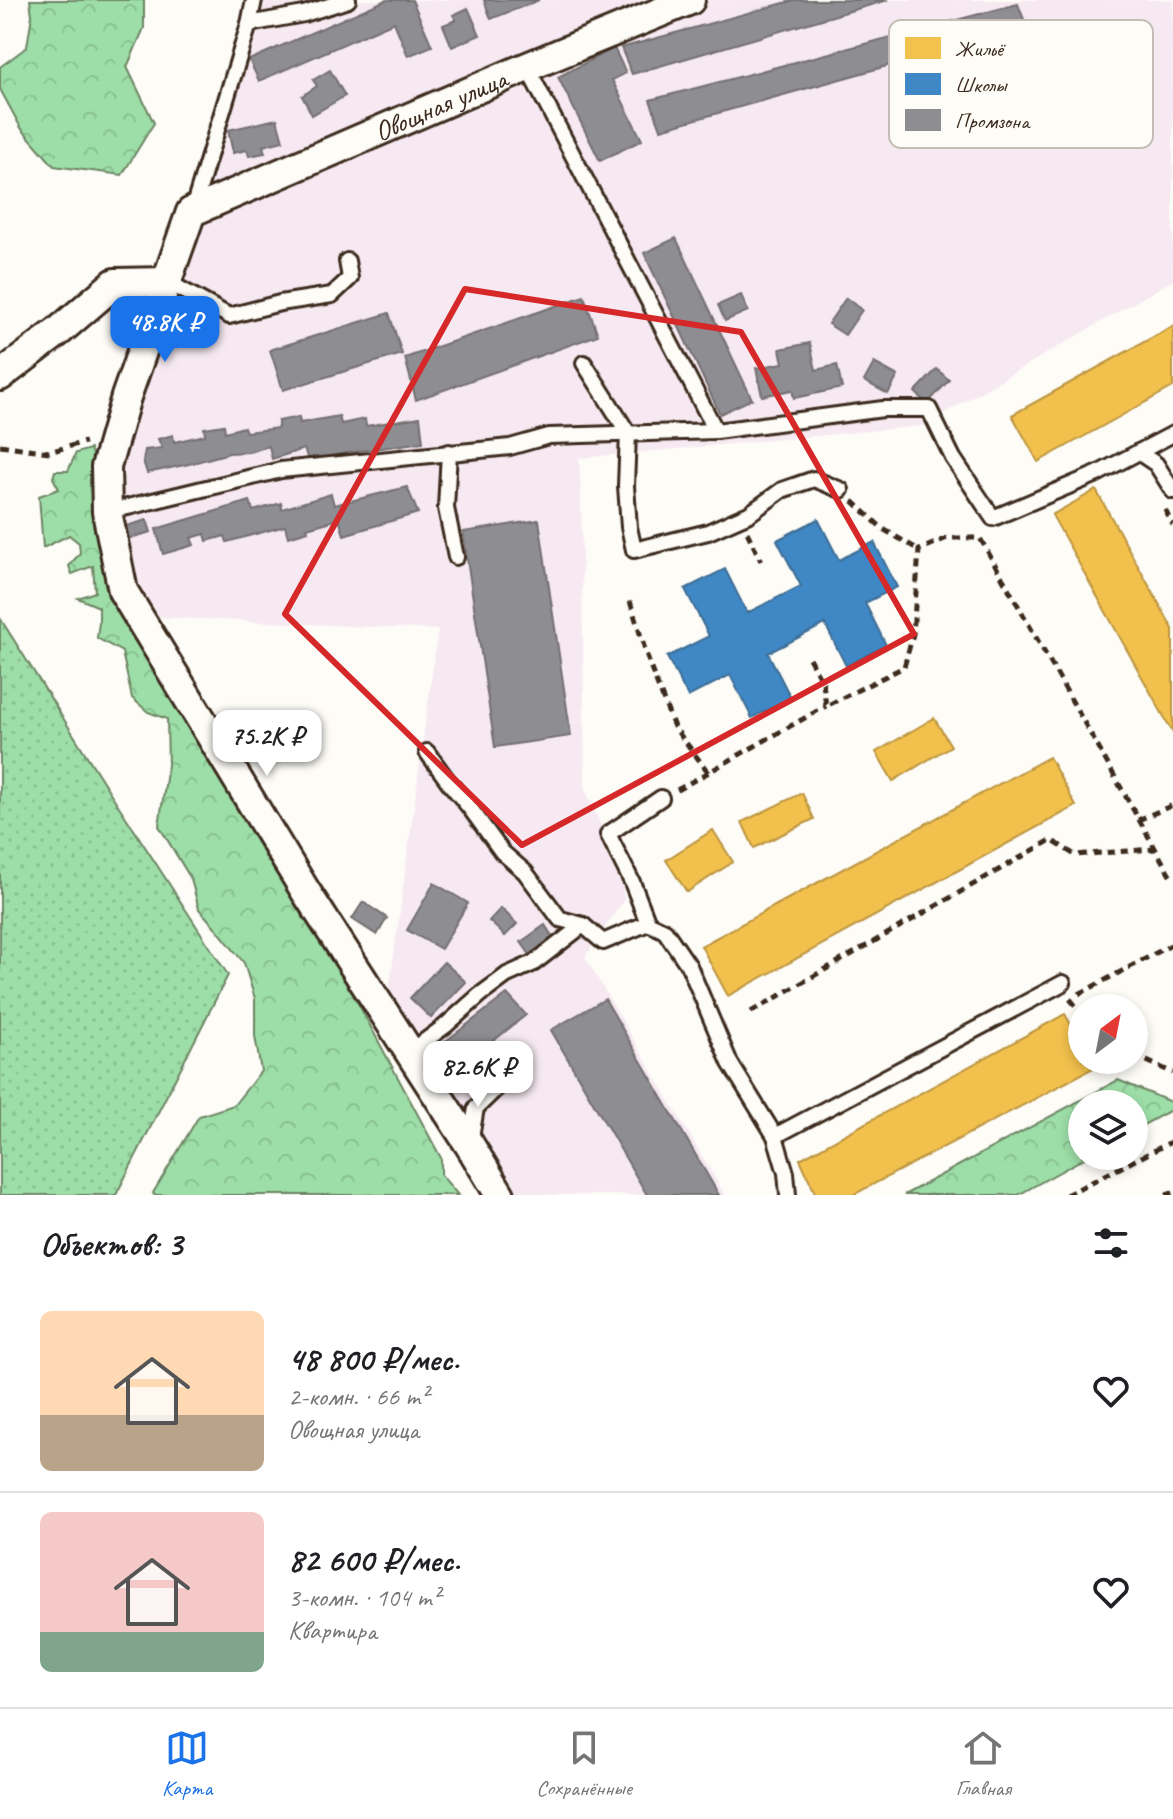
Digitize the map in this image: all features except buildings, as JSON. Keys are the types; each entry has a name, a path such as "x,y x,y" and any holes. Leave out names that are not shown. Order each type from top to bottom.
{"street":[{"name":"Овощная улица","path":"191,212 690,0"},
{"path":"191,212 126,397 106,467 107,512 123,591 306,892 500,1195"},
{"path":"0,376 115,283 168,282"}],"lane":[{"path":"191,212 254,0"},
{"path":"249,24 304,14 348,0"},
{"path":"527,67 716,431"},
{"path":"168,282 229,316 280,303 332,295 350,278 347,261"},
{"path":"584,363 628,433 626,486 634,550 708,532 749,514 782,490 814,479 841,490"},
{"path":"107,512 281,470 510,447 549,436 716,431 883,409 929,409 953,458 993,518 1097,474 1173,434"},
{"path":"449,452 446,508 456,557"},
{"path":"1138,452 1156,464 1173,491"},
{"path":"427,752 502,852 525,872 560,919 583,925 603,942 648,923"},
{"path":"661,798 608,834 648,923 665,931 689,966 730,1063 775,1136 786,1173 788,1195"},
{"path":"410,1052 507,975 534,963 583,925"},
{"path":"775,1136 1063,983"},
{"path":"469,1144 476,1108 507,1078"}],"path":[{"path":"0,445 49,452 93,440 106,467"},
{"path":"841,490 883,529 919,550"},
{"path":"747,532 761,561"},
{"path":"919,550 947,538 980,538 1173,880"},
{"path":"661,798 826,706 904,667 913,634 919,550"},
{"path":"630,601 651,669 674,727 709,773"},
{"path":"809,658 823,683 826,706"},
{"path":"1138,820 1173,805"},
{"path":"751,1012 1051,840 1075,855 1154,849"},
{"path":"1079,994 1173,944"},
{"path":"1148,1061 1173,1073"},
{"path":"1066,1195 1173,1141"},
{"path":"1166,1195 1173,1192"}],"highlighted area":[{"path":"465,289 741,332 914,634 522,845 285,614"}],"shaded area":[{"path":"264,0 1173,0 1173,280 922,426 579,458 585,789 621,872 624,900 585,957 725,1195 515,1195 387,1006 438,630 156,617 117,538 117,436 200,219"}],"green space":[{"path":"30,0 144,0 144,28 127,67 154,123 122,175 54,166 21,128 0,89 0,67 27,47 32,15"},
{"path":"90,449 95,463 113,595 295,901 337,964 441,1158 441,1175 458,1195 153,1193 199,1116 234,1105 261,1071 255,1036 255,999 244,963 199,909 191,879 159,826 168,765 167,719 148,712 132,698 122,652 97,638 99,607 78,598 95,592 93,566 72,574 69,566 80,553 79,543 69,535 43,548 39,496 59,489 53,478 55,471 68,471 76,453"},
{"path":"0,618 228,975 116,1195 0,1195"},
{"path":"1118,1080 1142,1090 1099,1090"},
{"path":"1148,1093 1173,1103 1173,1109 1148,1122"},
{"path":"1068,1107 1068,1167 1018,1195 904,1195"}]}
